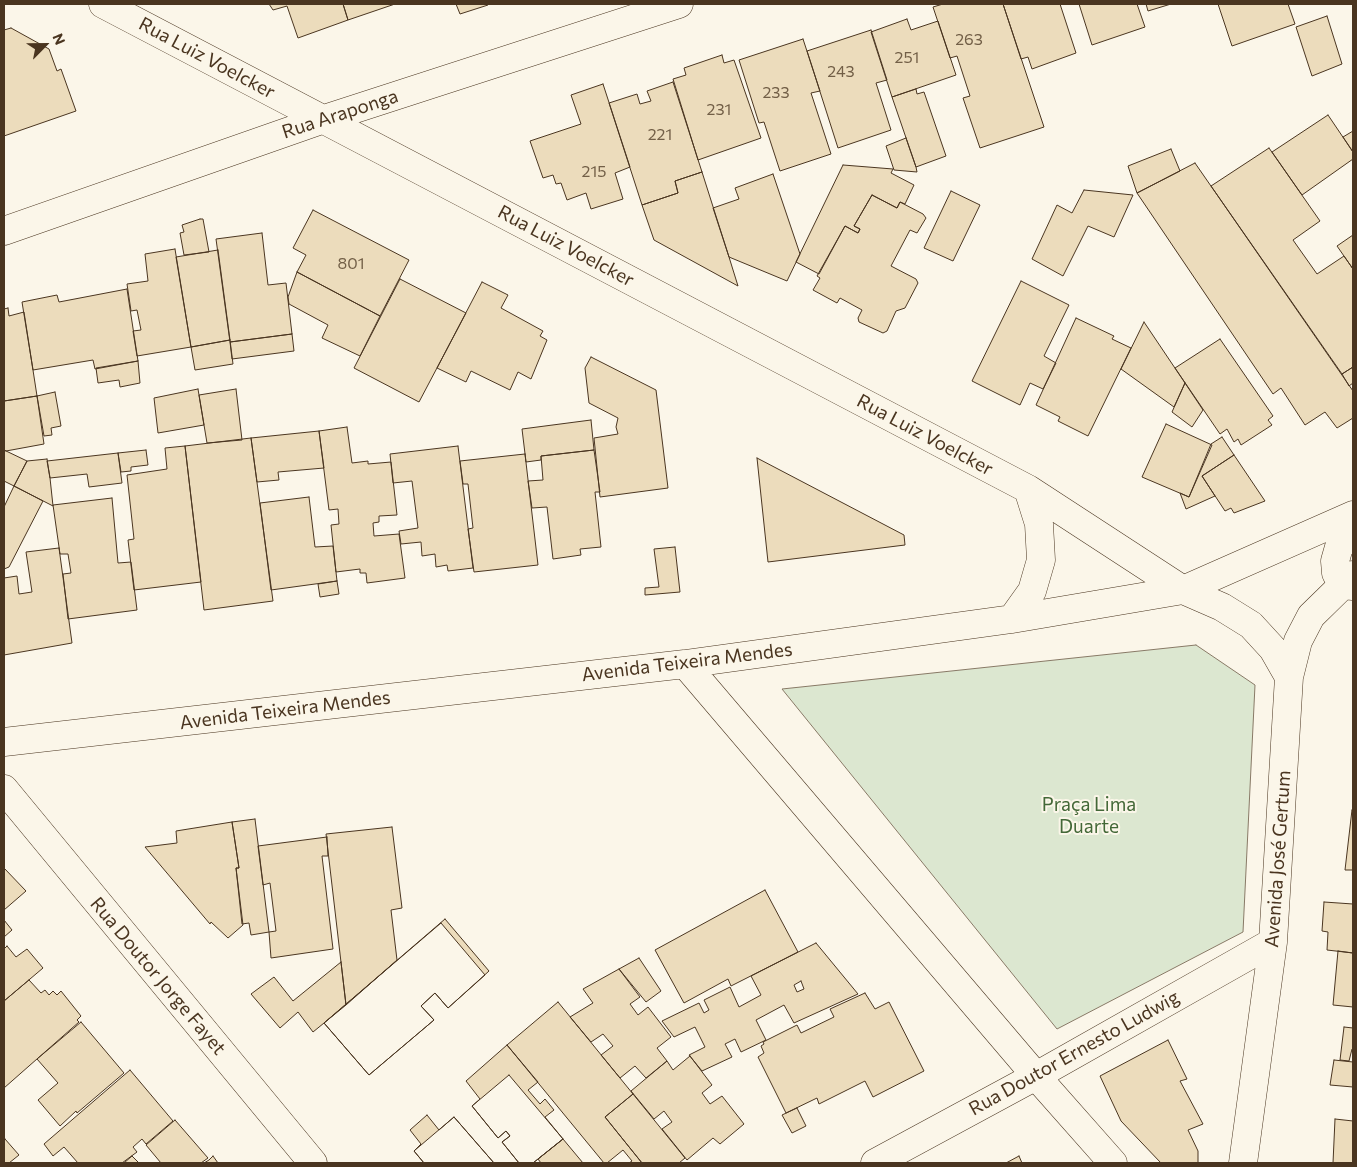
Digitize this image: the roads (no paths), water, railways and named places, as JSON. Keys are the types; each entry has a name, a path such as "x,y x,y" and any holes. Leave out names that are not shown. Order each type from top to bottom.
{"street":[{"name":"Rua Luiz Voelcker","path":"104,4 1028,489 1183,590 1222,607 1251,625 1273,649 1289,677"},
{"name":"Rua Araponga","path":"4,231 324,119 679,4"},
{"path":"1012,619 1032,591 1041,560 1039,524 1028,489"},
{"name":"Avenida Teixeira Mendes","path":"4,742 685,664 1012,619 1183,590 1353,515"},
{"path":"1350,582 1336,573 1335,560 1339,547 1353,533"},
{"name":"Avenida José Gertum","path":"1243,1163 1273,942 1289,677 1298,641 1311,616 1350,582"},
{"path":"685,664 1112,1163"},
{"name":"Rua Doutor Jorge Fayet","path":"4,789 313,1163"},
{"name":"Rua Doutor Ernesto Ludwig","path":"875,1163 1036,1076 1273,942"}],"park label":[{"name":"Praça Lima Duarte","path":"1089,816"}]}
